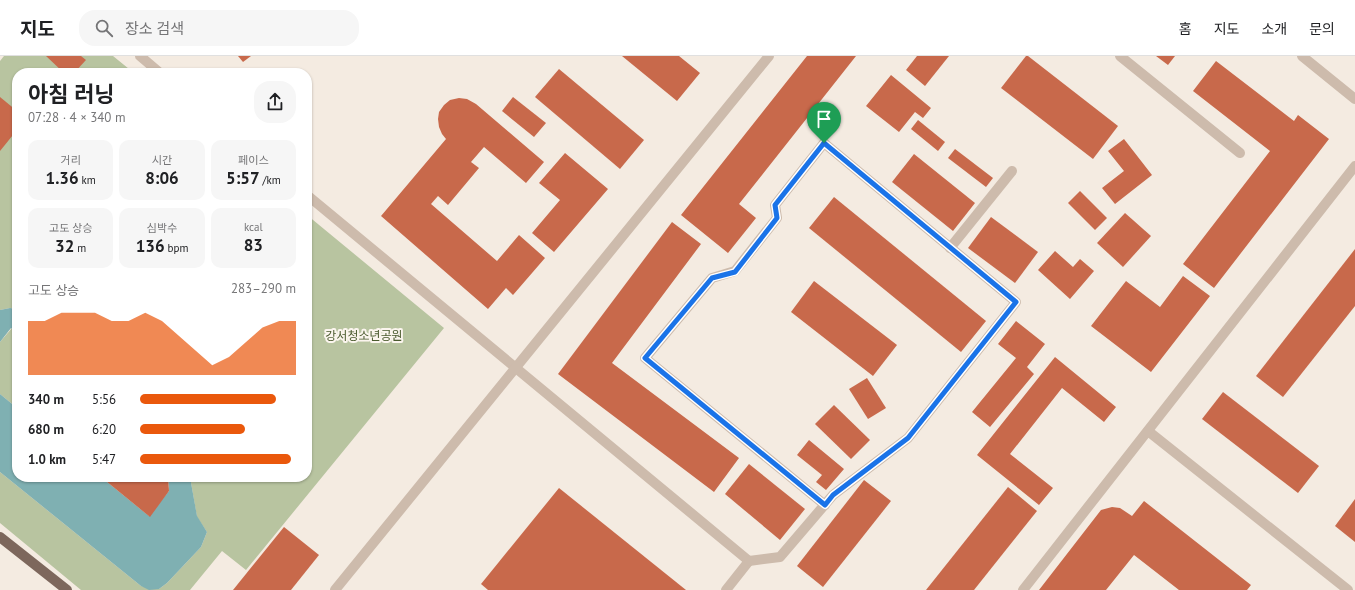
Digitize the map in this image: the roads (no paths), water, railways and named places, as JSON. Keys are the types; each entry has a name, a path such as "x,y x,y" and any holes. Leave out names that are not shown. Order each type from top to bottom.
{"main road":[{"path":"0,537 67,590"}],"street":[{"path":"140,56 154,68"},
{"path":"335,590 770,56"},
{"path":"1120,56 1240,153"},
{"path":"1302,56 1355,99"},
{"path":"312,199 749,560 780,557 825,505 833,495 908,438 1016,302 824,143 775,205 777,218 735,272 712,278 645,358 825,505"},
{"path":"1023,590 1355,166"},
{"path":"950,248 1012,171"},
{"path":"1148,431 1348,590"},
{"path":"726,590 749,560"}],"water":[{"path":"12,308 12,329 11,328 0,342 0,310"},
{"path":"0,394 12,404 12,482 0,472"},
{"path":"12,482 107,482 149,516 169,491 168,482 191,482 197,516 207,532 201,547 167,583 159,589 149,590 141,586"}],"park label":[{"name":"강서청소년공원","path":"364,336"}]}
